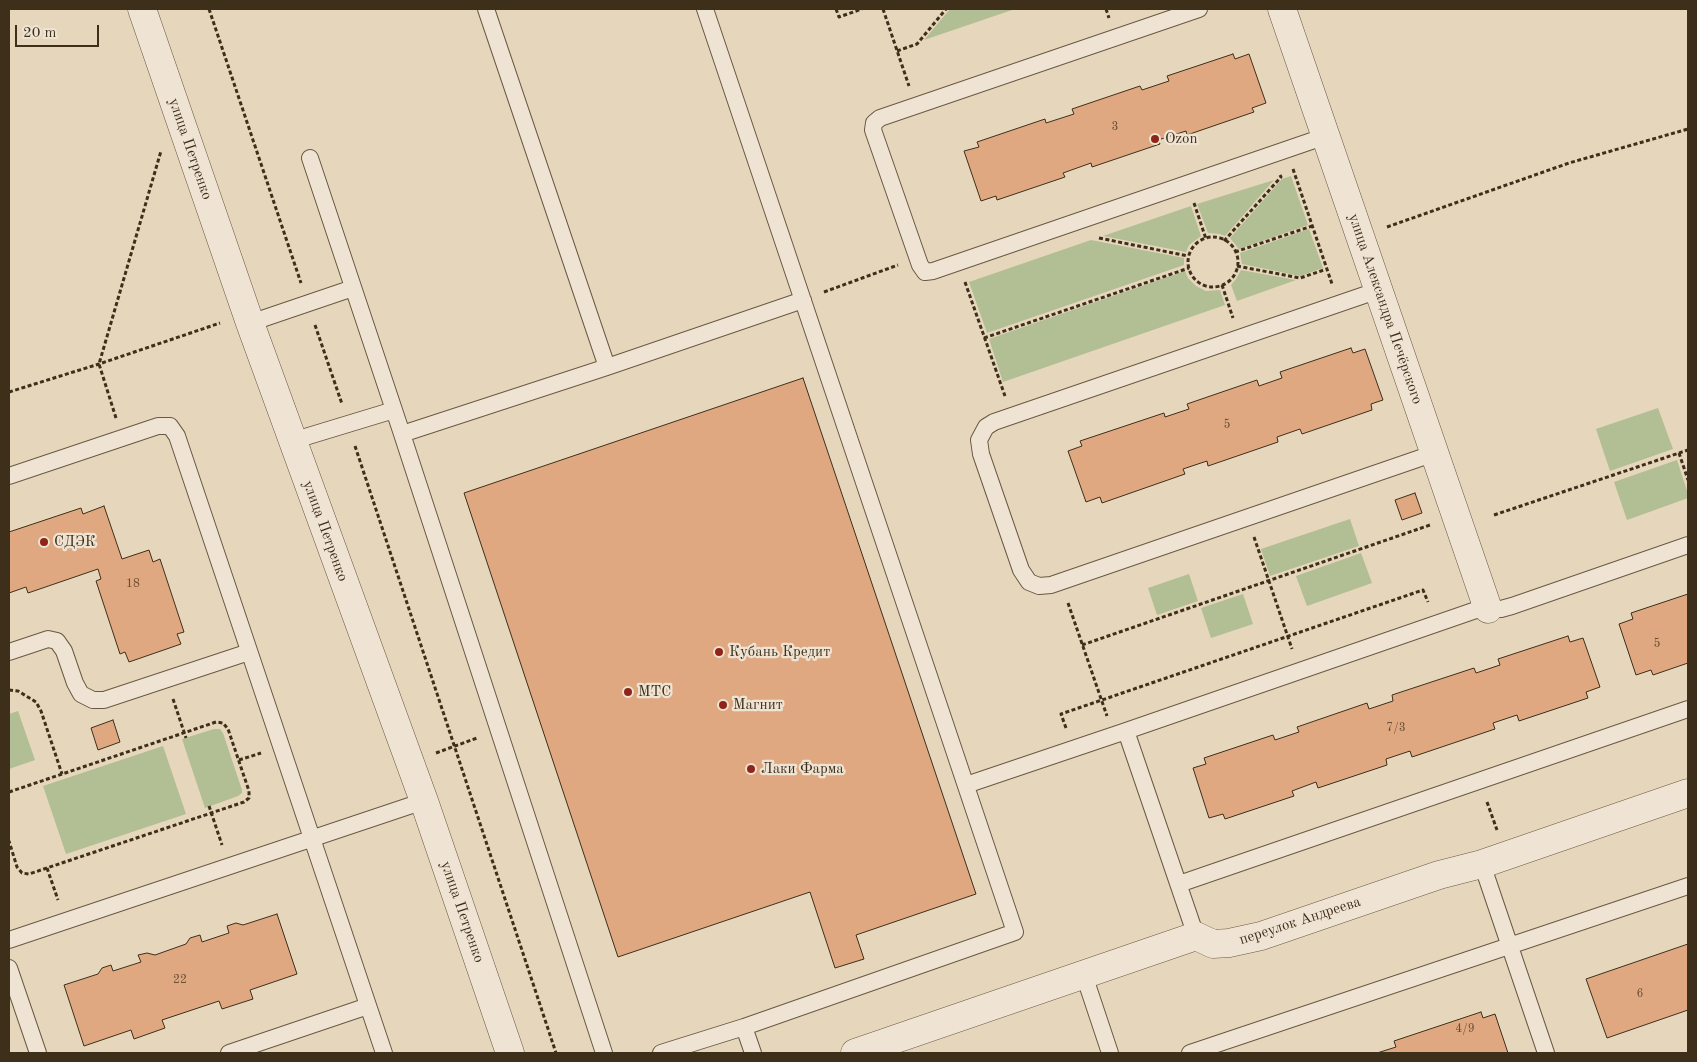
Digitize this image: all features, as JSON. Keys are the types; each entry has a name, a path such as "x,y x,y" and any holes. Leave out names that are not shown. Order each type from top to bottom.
{"street":[{"name":"улица Петренко","path":"142,9 248,319 424,801 510,1053"},
{"name":"улица Александра Печёрского","path":"1282,9 1488,609"},
{"name":"переулок Андреева","path":"1196,936 1213,944 1261,936 1439,875 1482,864 1688,793"},
{"path":"855,1053 1196,936"}],"lane":[{"path":"486,9 607,367"},
{"path":"661,1053 744,1027 1015,932 705,9"},
{"path":"1199,9 880,118 874,122 873,130 917,258 925,272 933,271 1326,136"},
{"path":"310,158 604,1053"},
{"path":"248,319 308,304 353,288"},
{"path":"1379,290 994,422 986,427 979,440 981,454 1021,570 1029,582 1039,586 1060,582 1435,453"},
{"path":"402,434 803,300"},
{"path":"292,441 394,410"},
{"path":"9,476 158,426 170,426 177,436 384,1053"},
{"path":"966,786 1476,610 1501,609 1512,606 1688,545"},
{"path":"9,652 48,639 57,641 64,651 75,683 81,694 93,700 104,700 249,652"},
{"path":"1178,884 1688,709"},
{"path":"1126,731 1196,936"},
{"path":"9,940 424,801"},
{"path":"1482,864 1546,1053"},
{"path":"1190,1053 1688,886"},
{"path":"9,968 38,1053"},
{"path":"1084,975 1110,1053"},
{"path":"229,1053 368,1006"},
{"path":"744,1027 753,1053"}],"path":[{"path":"210,9 556,1053"},
{"path":"836,9 839,17 862,9"},
{"path":"882,9 916,106"},
{"path":"897,51 917,44 946,9"},
{"path":"1360,236 1569,163 1688,129"},
{"path":"122,438 99,364 161,151"},
{"path":"1279,152 1312,226 1334,290"},
{"path":"1224,241 1281,177 1279,152"},
{"path":"1187,184 1206,239"},
{"path":"1091,217 1098,238 1189,256"},
{"path":"1235,252 1312,226"},
{"path":"1218,238 1224,241 1235,252 1237,266 1233,277 1226,284 1217,287 1207,286 1198,282 1191,275 1189,268 1189,256 1193,247 1206,239 1218,238"},
{"path":"803,300 917,258"},
{"path":"958,262 1006,400"},
{"path":"1237,266 1300,278 1327,269"},
{"path":"984,338 1189,268"},
{"path":"1222,285 1229,306"},
{"path":"9,392 248,319"},
{"path":"1494,515 1688,450"},
{"path":"1679,453 1688,480"},
{"path":"1082,645 1457,516"},
{"path":"1247,518 1300,671"},
{"path":"1060,582 1100,697"},
{"path":"1073,749 1062,714 1423,590 1435,624"},
{"path":"166,680 186,738"},
{"path":"9,690 18,691 36,702 41,711 62,774"},
{"path":"9,792 216,722 223,723 228,729 249,791 249,798 244,802 29,874 22,874 17,867 9,841"},
{"path":"410,763 499,730"},
{"path":"1486,799 1499,835"},
{"path":"209,806 229,866"},
{"path":"47,868 65,921"}],"green space":[{"path":"950,9 1015,9 924,40"},
{"path":"1291,176 1308,225 1239,249 1230,238 1282,179"},
{"path":"1274,180 1225,236 1208,233 1197,204"},
{"path":"1191,206 1201,236 1189,245 1186,252 1103,236"},
{"path":"1309,229 1323,268 1300,276 1242,264 1240,253"},
{"path":"1091,240 1184,258 1184,265 987,333 969,282"},
{"path":"1241,270 1296,280 1237,301 1231,285"},
{"path":"1185,271 1188,278 1196,286 1206,291 1220,290 1225,305 1003,382 989,339"},
{"path":"1658,408 1673,449 1610,471 1596,429"},
{"path":"1677,460 1688,498 1627,520 1614,482"},
{"path":"1350,519 1359,546 1270,576 1261,549"},
{"path":"1361,553 1372,583 1307,606 1296,576"},
{"path":"1189,574 1198,601 1157,615 1148,588"},
{"path":"1243,594 1253,624 1211,638 1201,608"},
{"path":"18,711 35,760 9,769 9,714"},
{"path":"214,729 220,729 223,733 242,793 205,808 182,739"},
{"path":"163,746 186,814 66,854 43,786"}],"building":[{"path":"1233,54 1235,59 1249,54 1266,103 1252,108 1254,112 1187,135 1186,131 1158,140 1160,144 1092,167 1091,163 1063,173 1065,177 997,200 996,196 981,201 964,151 979,147 977,142 1045,119 1046,123 1074,114 1072,109 1140,86 1142,90 1169,81 1167,76"},
{"path":"1351,348 1353,353 1365,349 1383,400 1371,404 1372,410 1302,434 1300,429 1277,437 1278,442 1208,466 1207,461 1183,469 1185,474 1102,503 1100,497 1086,502 1068,451 1082,446 1080,441 1164,413 1165,417 1189,409 1187,404 1257,380 1259,386 1282,378 1280,372"},
{"name":"Магнит","path":"803,378 976,894 856,935 864,959 835,968 810,892 618,957 464,493"},
{"path":"1415,493 1422,513 1402,520 1395,500"},
{"path":"104,506 122,559 149,550 153,562 160,559 184,632 177,634 181,644 129,662 125,652 120,654 96,581 101,579 98,569 28,593 26,587 9,593 9,532 81,508 83,514"},
{"path":"1688,594 1688,663 1653,675 1651,670 1636,675 1619,624 1633,619 1631,613"},
{"path":"1568,636 1570,642 1583,638 1600,687 1586,692 1588,698 1519,721 1517,715 1493,723 1495,729 1412,757 1410,751 1386,759 1387,765 1318,788 1316,782 1292,791 1294,796 1225,819 1223,814 1209,818 1193,768 1206,764 1204,758 1273,735 1275,740 1299,732 1297,727 1367,703 1369,709 1393,701 1392,695 1474,668 1476,673 1500,665 1498,659"},
{"path":"113,720 120,742 98,750 91,728"},
{"path":"277,914 297,974 250,990 253,999 222,1009 219,1001 162,1020 165,1028 134,1039 131,1030 84,1046 64,985 98,974 102,968 111,965 113,971 141,962 138,955 147,953 155,955 186,944 190,938 200,935 202,942 229,933 227,926 236,923 243,925"},
{"path":"1688,944 1688,1010 1607,1038 1586,979"},
{"path":"1481,1012 1483,1018 1495,1014 1508,1053 1377,1053 1396,1047 1394,1041"}],"place":[{"name":"Ozon","path":"1155,139"},
{"name":"СДЭК","path":"44,542"},
{"name":"Кубань Кредит","path":"719,652"},
{"name":"МТС","path":"628,692"},
{"name":"Магнит","path":"723,705"},
{"name":"Лаки Фарма","path":"751,769"}]}
